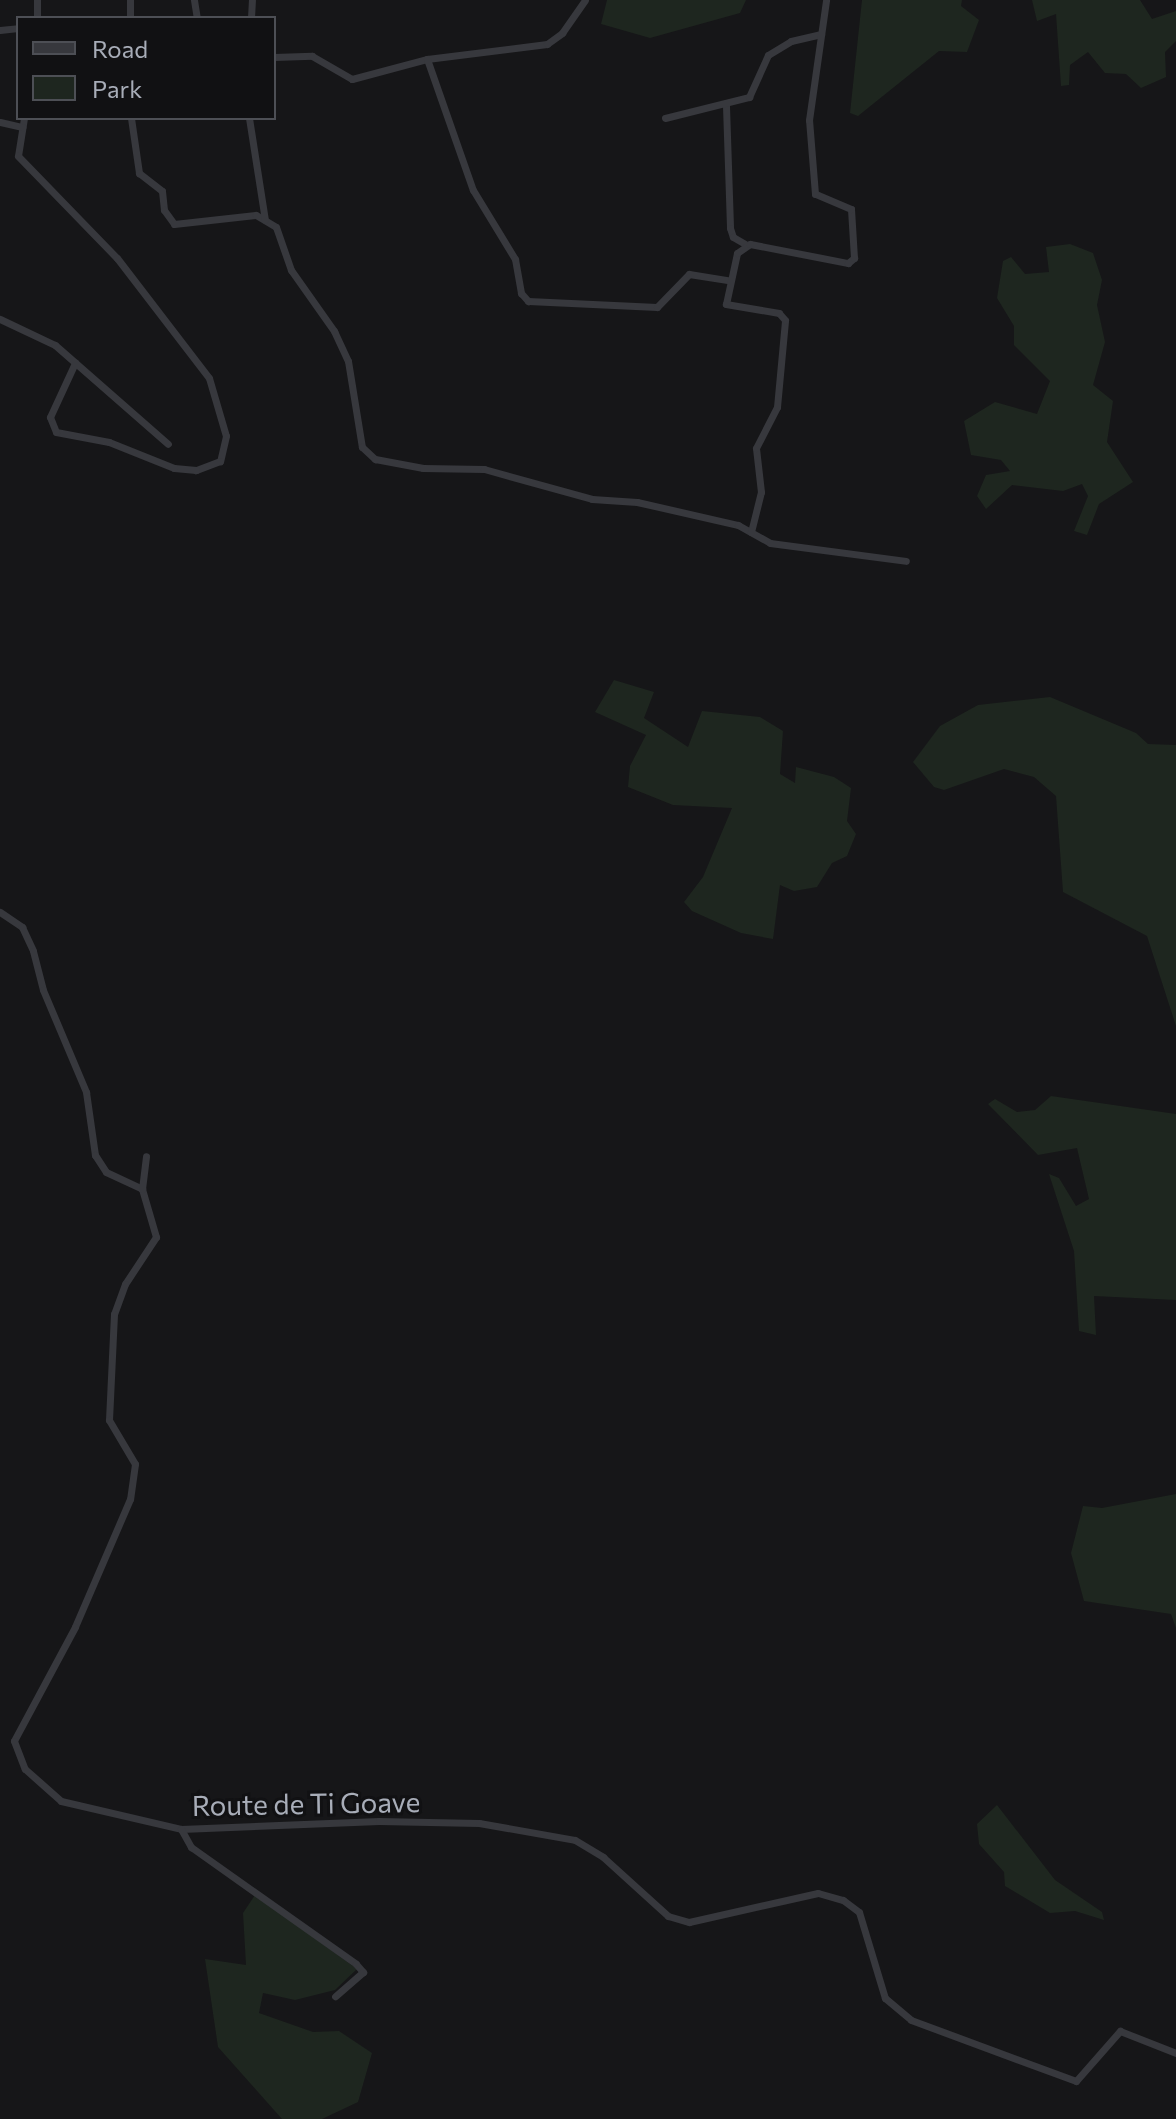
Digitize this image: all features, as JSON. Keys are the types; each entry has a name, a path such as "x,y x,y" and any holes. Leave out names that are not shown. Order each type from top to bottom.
{"street":[{"path":"276,57 312,56 352,79 427,59 547,44 562,33 585,0"},
{"path":"726,106 730,228 733,237 745,244 853,261 851,209 815,194 808,135 826,0"},
{"path":"665,118 726,106 753,93 768,55 791,41 821,34"},
{"path":"427,59 473,190 515,259 521,293 528,301 657,307 667,302 685,276 728,280"},
{"path":"131,120 139,173 162,191 164,210 174,224 256,215 276,227 291,270 343,351 362,447 375,459 423,468 484,469 592,499 637,502 751,532 770,543 906,561"},
{"path":"249,120 265,220"},
{"path":"0,122 23,122 16,147 23,162 117,258 209,378 226,436 220,461 196,470 174,468 109,442 56,432 50,417 75,363"},
{"path":"745,244 728,280 725,299 729,308 779,313 785,320 777,407 756,448 761,492 751,532"},
{"path":"0,319 29,329 75,363 168,444"},
{"path":"0,912 22,927 33,951 43,990 86,1092 95,1155 106,1172 142,1189 146,1156"},
{"name":"Route de Ti Goave","path":"142,1189 156,1237 125,1284 114,1314 109,1420 135,1464 130,1499 75,1627 14,1741 25,1769 61,1801 181,1829 379,1821 479,1823 575,1840 603,1857 668,1916 689,1922 818,1893 843,1900 859,1912 885,1998 911,2020 1076,2081 1120,2031 1176,2053"},
{"path":"181,1829 191,1847 356,1964 363,1972 335,1996"}],"green space":[{"path":"607,0 746,0 740,13 650,38 601,24"},
{"path":"862,0 962,0 961,6 979,20 967,52 939,51 858,116 850,113"},
{"path":"1032,0 1140,0 1152,19 1176,11 1176,41 1165,52 1166,77 1141,88 1126,74 1105,73 1088,52 1070,65 1069,85 1061,86 1056,14 1037,21"},
{"path":"1070,244 1093,253 1102,280 1097,305 1105,342 1093,385 1113,401 1107,442 1133,482 1099,504 1087,535 1074,531 1088,496 1082,484 1063,491 1012,485 986,509 977,496 986,475 1010,471 1001,460 971,455 964,421 995,402 1037,414 1050,381 1014,345 1014,326 997,298 1003,261 1011,257 1025,274 1049,272 1046,247"},
{"path":"614,680 654,692 644,718 688,747 702,711 760,717 783,731 780,774 795,783 796,767 834,777 851,788 847,821 856,834 847,856 832,863 817,887 794,891 780,885 773,939 741,933 692,911 684,902 703,877 732,808 673,805 628,787 630,766 646,735 595,712"},
{"path":"1050,697 1136,733 1148,744 1176,745 1176,1026 1147,936 1063,892 1056,796 1034,777 1004,769 944,790 934,787 913,762 940,726 978,705"},
{"path":"1051,1096 1176,1114 1176,1300 1094,1296 1096,1335 1079,1331 1074,1251 1049,1174 1059,1178 1076,1206 1089,1199 1077,1148 1038,1155 988,1104 995,1099 1017,1112 1035,1110"},
{"path":"1176,1494 1176,1628 1171,1614 1084,1601 1071,1553 1083,1506 1102,1508"},
{"path":"997,1805 1055,1880 1102,1912 1104,1920 1075,1911 1050,1913 1005,1886 1004,1872 979,1844 977,1824"},
{"path":"255,1895 357,1969 335,1990 295,2000 263,1993 259,2013 313,2032 339,2031 372,2053 358,2102 322,2119 282,2119 218,2047 205,1959 246,1965 243,1913"}]}
